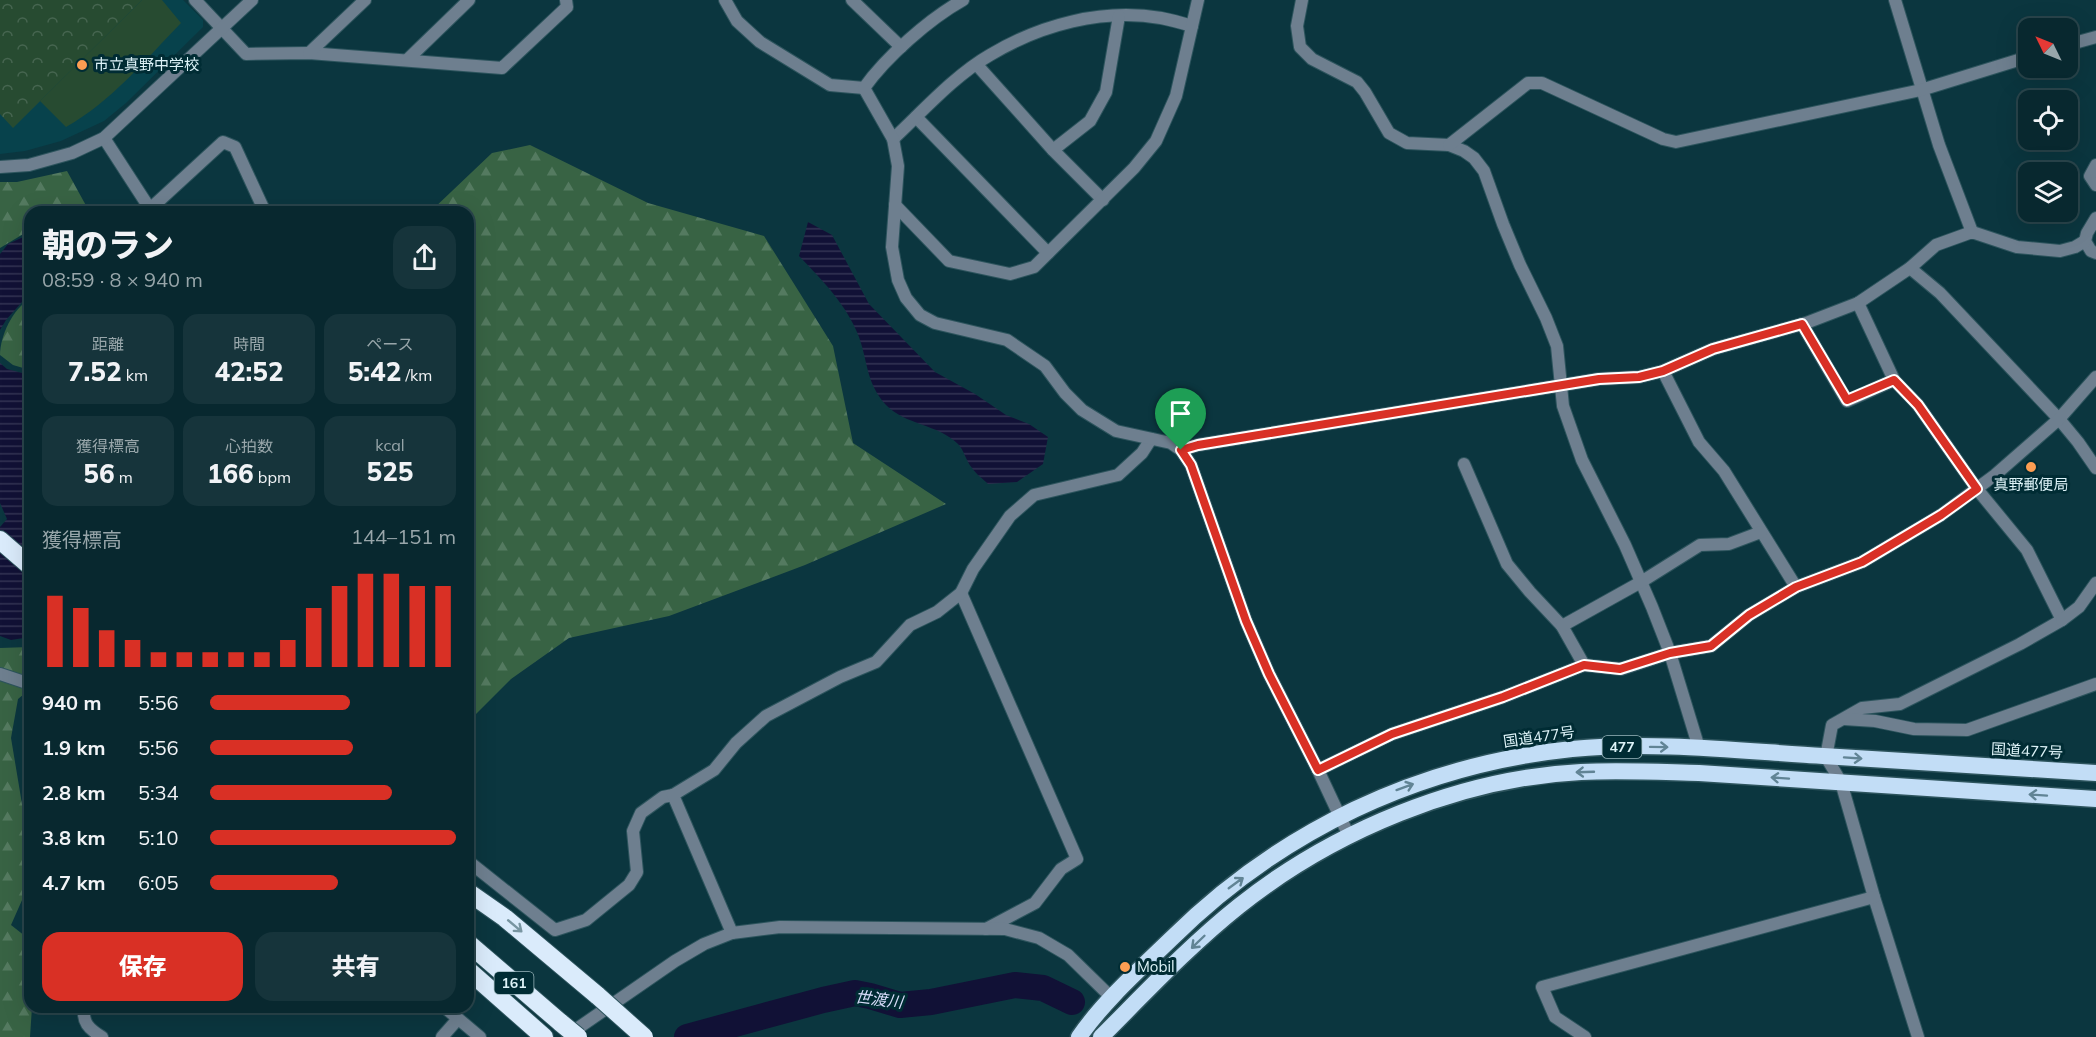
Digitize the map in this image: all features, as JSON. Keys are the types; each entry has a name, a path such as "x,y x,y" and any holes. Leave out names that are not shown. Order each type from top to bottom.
{"highway":[{"path":"0,540 24,561"},
{"name":"国道477号","path":"1082,1035 1112,999 1191,920 1219,896 1285,849 1339,816 1384,795 1485,764 1573,749 1654,747 2096,773"},
{"name":"477","path":"1101,1037 1212,928 1279,877 1349,836 1391,816 1490,786 1579,772 1641,771 2096,799"},
{"path":"474,896 505,918 644,1037"},
{"name":"161","path":"474,948 563,1030 578,1037"},
{"path":"474,975 543,1036"}],"street":[{"path":"195,0 246,54 309,53 502,68 567,7 566,0"},
{"path":"0,167 29,165 72,153 104,138 252,0"},
{"path":"309,53 365,0"},
{"path":"407,60 469,0"},
{"path":"725,0 737,21 760,42 830,85 864,88"},
{"path":"852,0 901,47"},
{"path":"864,88 874,73 901,47 950,7 963,0"},
{"path":"895,205 949,261 1010,274 1034,267 1134,168 1156,141 1176,96 1198,0"},
{"path":"1302,0 1297,26 1300,46 1312,59 1357,82 1389,133 1407,143 1449,145 1474,158 1484,171 1503,224 1557,346 1563,406 1582,460 1626,545 1670,653 1699,748"},
{"path":"1895,0 1939,145 1972,232"},
{"path":"893,139 948,87 977,64 1037,31 1080,19 1119,16 1161,18 1192,26"},
{"path":"1053,150 1090,121 1106,92 1119,16"},
{"path":"2078,42 2096,36"},
{"path":"1449,145 1528,83 1542,83 1663,139 1676,142 1921,90 2018,60"},
{"path":"977,64 1053,150 1103,200"},
{"path":"864,88 893,139 898,166 892,247 898,279 906,298 920,315 935,323 1007,340 1045,366 1065,393 1082,410 1116,431 1171,443 1181,450 1191,465 1246,621 1269,674 1349,836"},
{"path":"916,117 1048,253"},
{"path":"104,138 148,206"},
{"path":"155,206 223,142 235,147 262,206"},
{"path":"2096,165 2090,176 2096,185"},
{"path":"2096,218 2085,241 2091,251 2096,253"},
{"path":"1181,450 1198,445 1599,379 1639,377 1663,371 1713,349 1802,324 1858,303 1910,268 1936,245 1972,232 2017,247 2060,251 2075,247 2085,241"},
{"path":"1910,268 1940,292 2059,419 2096,468"},
{"path":"1858,303 1894,380 1918,405 1977,489 2027,550 2062,620"},
{"path":"1802,324 1847,400 1894,380"},
{"path":"1663,371 1699,442 1724,471 1796,587"},
{"path":"1318,770 1392,734 1503,697 1584,665 1620,669 1670,653 1711,646 1749,615 1796,587 1862,562 1941,515 1977,489 2059,419 2096,377"},
{"path":"474,866 555,930 586,920 629,885 637,872 633,831 641,813 663,797 674,795 714,770 736,743 766,716 840,677 876,662 910,625 937,612 961,593 973,569 1010,516 1034,495 1118,475 1142,453 1151,439"},
{"path":"1464,464 1507,564 1562,626 1584,665"},
{"path":"1562,626 1641,582 1700,544 1729,544 1761,532"},
{"path":"1918,1037 1841,782 1826,757 1832,725 1862,708 1900,704 2020,644 2062,620 2079,607 2096,583"},
{"path":"961,593 1077,859 1061,869 1035,903 986,929"},
{"path":"0,675 24,682"},
{"path":"1844,719 1875,721 1914,729 1966,730 2096,684"},
{"path":"674,795 732,933"},
{"path":"1585,1037 1555,1017 1542,987 1874,897"},
{"path":"563,1030 704,944 732,933 780,927 1005,929 1039,938 1068,955 1112,999"},
{"path":"84,1013 89,1028 102,1037"},
{"path":"450,1013 480,1037"},
{"path":"442,1037 457,1020"}],"shaded area":[{"name":"市立真野中学校","path":"0,0 183,0 203,20 203,27 126,103 104,121 61,141 25,151 0,154"},
{"path":"808,222 832,235 869,304 935,372 975,394 1006,415 1029,424 1048,437 1043,464 1017,482 988,484 968,462 960,446 950,437 902,417 886,405 879,397 871,380 859,337 848,314 799,256"},
{"path":"24,237 24,300 0,330 0,254 8,244"},
{"path":"0,363 7,369 24,373 24,638 11,640 0,636 0,527 7,519 0,503"}],"green space":[{"path":"0,0 142,0 13,128 0,114"},
{"path":"142,0 162,0 181,23 113,92 83,117 66,127 40,101"},
{"path":"530,145 648,203 764,236 833,346 853,443 946,504 805,565 669,616 569,638 511,679 474,716 474,206 436,206 492,153"},
{"path":"67,171 86,206 24,206 24,234 0,248 0,182 17,182"},
{"path":"24,303 24,368 13,365 0,355 2,340 18,309"},
{"path":"24,647 24,694 18,699 11,738 24,816 24,896 11,925 24,935 24,1013 32,1013 30,1037 0,1037 0,648"}],"waterway":[{"name":"世渡川","path":"687,1037 855,993 900,1005 931,1002 1015,985 1043,988 1072,1002"}],"place":[{"name":"市立真野中学校","path":"82,65"},
{"name":"真野郵便局","path":"2031,467"},
{"name":"Mobil","path":"1125,967"}],"route":[{"path":"1802,324 1847,400 1894,380 1918,405 1977,489 1941,515 1862,562 1796,587 1749,615 1711,646 1670,653 1620,669 1584,665 1503,697 1392,734 1318,770 1269,674 1246,621 1191,465 1181,450 1198,445 1599,379 1639,377 1663,371 1713,349 1802,324"}]}
